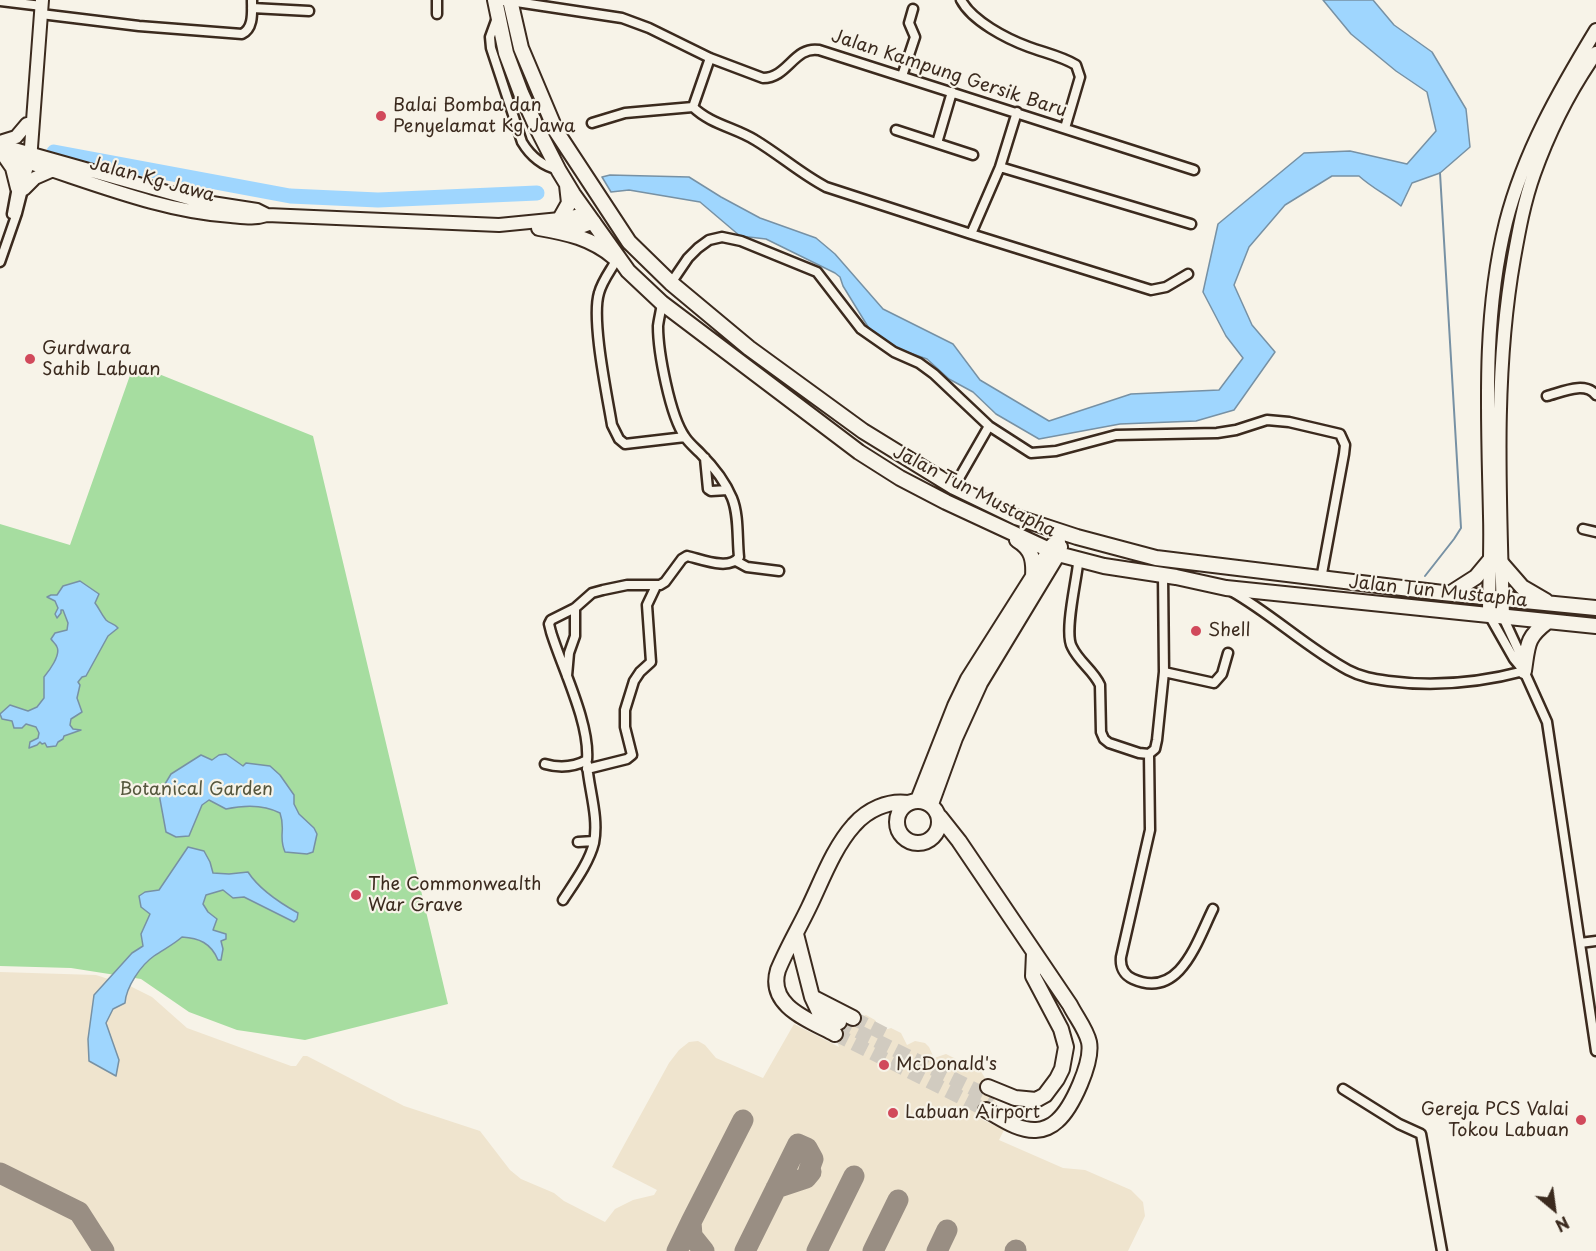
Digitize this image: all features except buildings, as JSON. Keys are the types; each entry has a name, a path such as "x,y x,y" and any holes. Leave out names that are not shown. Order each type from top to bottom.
{"main road":[{"path":"510,1 521,48 566,159 588,200 591,216 611,224 671,283 750,348 880,442 954,487 1016,517 1077,537 1156,558"},
{"name":"Jalan Tun Mustapha","path":"496,5 506,53 537,128 567,184 628,271 662,303 859,452 900,478 974,514 1104,566 1226,588 1596,626"},
{"path":"26,157 42,7"},
{"path":"1554,604 1522,587 1497,562 1487,398 1495,278 1506,222 1521,173 1559,91 1596,30"},
{"path":"1496,616 1502,352 1509,286 1522,216 1533,175 1566,101 1596,53"},
{"path":"29,127 52,165 20,189 1,149 29,127"},
{"path":"556,131 629,242"},
{"name":"Jalan Kg Jawa","path":"1,149 52,165 199,201 257,210 267,216 539,228 564,228 591,216"},
{"path":"560,219 569,203 567,184"},
{"name":"Jalan Kg Jawa","path":"499,225 591,216"},
{"path":"539,228 579,236 601,247 628,271"},
{"path":"974,514 986,525 1021,542 1028,548 1034,561 1036,581"},
{"path":"1016,517 1056,548 1596,608"},
{"path":"939,817 938,832 920,843 913,843 901,835 897,828 898,814 919,802 955,738 981,683 1036,581 1056,548"},
{"path":"1447,593 1497,562"},
{"path":"1036,581 1060,565 1104,566"},
{"path":"1524,671 1528,642 1533,633 1547,622"},
{"path":"796,934 812,997 819,1012 837,1028 785,1005 776,988 775,980 778,970 796,934 840,846 853,826 864,815 880,807 900,802 919,802 939,817 959,841 1034,953 1085,1032 1089,1050 1087,1064 1064,1114 1058,1121 1044,1129 1024,1129 989,1098 1036,1100 1045,1095 1062,1069 1066,1047 1061,1029 1033,976 1034,953"},
{"path":"812,997 853,1018"}],"street":[{"path":"437,0 437,14"},
{"path":"961,0 968,12 1007,37 1076,65 1080,77 1065,128"},
{"name":"Jalan Kampung Gersik Baru","path":"496,5 510,1 622,18 649,28 710,58 763,78 772,78 783,71 797,55 807,49 813,49 1194,170"},
{"path":"0,2 42,7 139,26 242,34 249,29 252,4 309,11"},
{"path":"496,5 490,37 491,48 522,142 530,154 540,162 560,171"},
{"path":"902,76 915,38 909,23 914,9"},
{"path":"693,107 710,58"},
{"path":"937,143 952,92"},
{"path":"592,123 625,113 693,107 704,117 754,139 826,187 1151,290 1166,287 1188,274"},
{"path":"971,234 1000,167 1017,112"},
{"path":"896,130 973,155"},
{"path":"0,262 11,230 26,157"},
{"path":"1000,167 1191,224"},
{"path":"671,283 698,248 709,240 722,237 731,237 817,272 861,329 894,352 919,363 934,374 989,426 1031,453 1056,451 1116,435 1217,433 1268,420 1288,422 1340,434 1345,446 1344,454 1321,579"},
{"path":"617,259 600,291 598,304 598,328 612,425 619,439 625,444 685,437"},
{"path":"563,900 583,867 594,842 595,817 585,733 549,622 574,608 592,593 627,585 656,586 665,582 682,559 687,556 727,564 736,561 739,557 735,513 728,490 717,472 685,437 676,419 660,348 658,327 662,303"},
{"path":"1547,396 1586,388 1596,395"},
{"path":"954,487 989,426"},
{"path":"705,458 708,489 711,491 728,490"},
{"path":"1583,529 1596,532"},
{"path":"736,561 747,567 779,571"},
{"path":"1078,564 1068,639 1077,656 1097,678 1100,685 1101,732 1109,743 1139,753 1149,754 1155,749 1157,740 1164,672 1163,575"},
{"path":"545,764 587,765 627,759 632,754 625,728 625,710 634,681 651,662 647,605 656,586"},
{"path":"1226,588 1349,671 1363,677 1436,685 1499,677 1524,671"},
{"path":"567,678 569,653 575,636 574,608"},
{"path":"1496,616 1514,659 1524,671"},
{"path":"1496,616 1521,656 1524,671 1547,723 1596,1051"},
{"path":"1164,672 1214,682 1222,674 1228,653"},
{"path":"1149,754 1150,830 1121,957 1120,964 1123,971 1128,977 1144,984 1160,984 1168,981 1182,967 1214,909"},
{"path":"578,842 594,842"},
{"path":"1580,943 1596,940"},
{"path":"1343,1089 1398,1124 1421,1134 1442,1251"}],"shaded area":[{"path":"0,972 96,975 130,986 152,997 187,1028 291,1066 296,1066 303,1056 307,1056 404,1106 480,1131 510,1170 521,1179 554,1193 564,1201 605,1222 615,1209 633,1200 654,1195 657,1190 612,1167 669,1063 689,1042 698,1041 705,1045 716,1058 763,1078 794,1024 839,1047 831,1024 866,1015 875,1020 881,1031 891,1028 901,1033 907,1045 915,1041 925,1043 934,1058 946,1054 956,1059 962,1071 972,1067 980,1070 990,1086 988,1087 997,1105 975,1116 1004,1130 999,1140 1063,1168 1085,1170 1131,1190 1143,1202 1145,1216 1128,1251 0,1251"}],"green space":[{"name":"Botanical Garden","path":"134,364 313,436 448,1004 305,1040 237,1030 189,1012 141,979 71,968 0,966 0,524 70,545"}],"water":[{"path":"1323,0 1373,0 1394,25 1432,52 1466,109 1470,147 1440,173 1412,183 1401,206 1359,176 1332,176 1285,205 1249,247 1234,285 1252,325 1275,352 1234,410 1196,421 1120,424 1039,439 996,414 973,392 949,379 927,359 890,346 870,330 843,286 840,277 835,273 766,239 740,236 700,202 629,190 611,192 602,177 610,175 689,177 760,218 816,238 835,254 883,309 953,344 980,380 1049,421 1131,394 1219,390 1243,358 1226,336 1203,292 1218,224 1304,153 1350,151 1407,164 1436,131 1427,92 1396,71 1351,34"},
{"path":"80,581 99,594 95,603 106,620 118,628 108,636 86,676 78,682 80,685 77,698 82,712 71,719 70,725 73,729 81,730 64,736 56,746 47,747 45,743 40,742 29,748 30,742 38,738 39,733 36,727 26,724 22,728 14,728 12,721 2,719 0,714 10,705 28,711 37,707 44,698 44,677 54,663 58,650 51,639 55,633 67,630 68,623 63,610 57,618 55,614 58,608 55,601 47,597 57,595 63,586"},
{"path":"226,754 243,766 246,763 270,766 280,775 294,795 294,804 299,814 317,834 313,852 307,854 285,852 280,813 274,810 247,806 226,809 209,800 202,805 189,836 176,837 166,832 159,794 171,774 201,755 212,760 219,755"},
{"path":"188,847 204,851 213,873 248,872 270,895 298,913 297,919 294,922 244,897 233,898 223,890 206,895 203,904 208,912 217,919 213,930 226,934 226,939 221,941 223,949 221,960 218,960 212,949 204,942 182,937 144,965 131,983 125,1003 113,1009 106,1023 119,1060 116,1076 89,1061 88,1039 94,995 132,953 143,946 141,934 150,914 141,907 139,896 145,892 159,890"}],"waterway":[{"path":"54,152 290,196 378,200 537,193"},
{"path":"1425,576 1461,528 1440,173"}],"taxiway":[{"path":"704,1251 692,1236 691,1222 743,1120"},
{"path":"745,1251 798,1144 807,1148 813,1159 809,1170 811,1172 806,1178 776,1188"},
{"path":"0,1173 79,1212 104,1251"},
{"path":"817,1251 854,1176"},
{"path":"873,1251 898,1200"},
{"path":"677,1251 691,1222"},
{"path":"937,1251 947,1230"}],"tunnel":[{"path":"853,1018 890,1037"},
{"path":"839,1022 994,1099"},
{"path":"835,1034 986,1110"}],"place":[{"name":"Balai Bomba dan Penyelamat Kg Jawa","path":"381,116"},
{"name":"Gurdwara Sahib Labuan","path":"30,359"},
{"name":"Shell","path":"1196,631"},
{"name":"The Commonwealth War Grave","path":"356,895"},
{"name":"McDonald's","path":"884,1065"},
{"name":"Labuan Airport","path":"893,1113"},
{"name":"Gereja PCS Valai Tokou Labuan","path":"1581,1120"}]}
